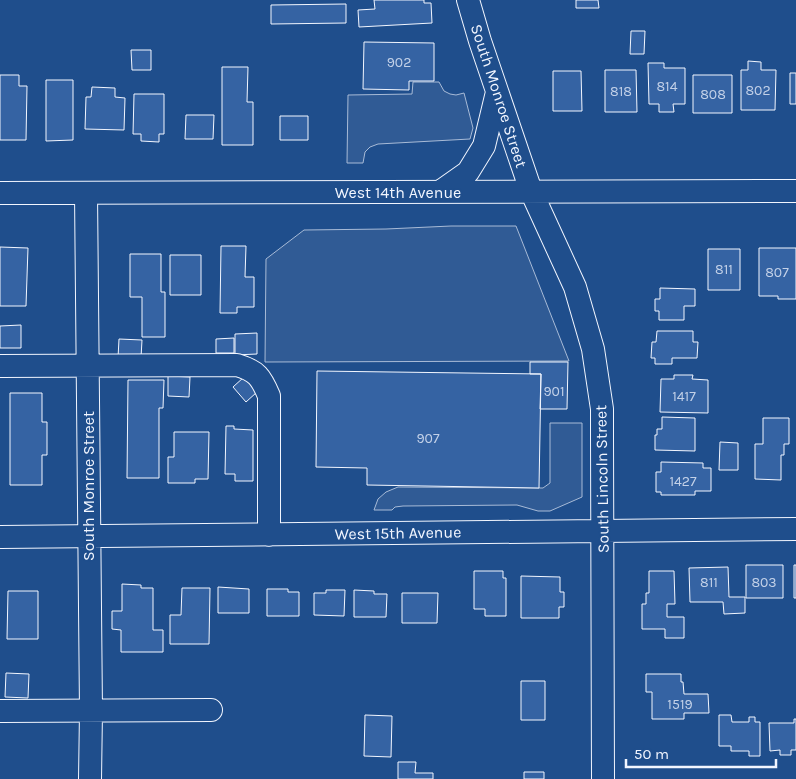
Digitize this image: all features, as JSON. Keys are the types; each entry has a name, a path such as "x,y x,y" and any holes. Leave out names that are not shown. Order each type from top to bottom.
{"street":[{"name":"South Monroe Street","path":"468,0 531,191"},
{"path":"440,191 468,172 484,146 497,92"},
{"name":"South Lincoln Street","path":"531,191 575,287 593,349 602,409 604,530 603,779"},
{"name":"West 14th Avenue","path":"0,193 796,191"},
{"name":"South Monroe Street","path":"86,193 90,779"},
{"path":"0,366 236,365 251,369 262,380 269,396 269,535"},
{"name":"West 15th Avenue","path":"0,537 796,529"},
{"path":"0,711 211,710"}],"shaded area":[{"path":"413,82 439,82 444,91 450,94 464,93 473,128 470,139 378,144 370,147 365,152 363,163 347,163 348,95 412,94"},
{"path":"516,226 569,361 265,362 266,259 304,230"},
{"path":"550,423 582,423 582,497 550,511 538,511 517,505 403,506 395,507 392,510 374,510 378,499 386,492 398,487 543,488 550,483"}],"building":[{"path":"374,0 424,0 424,3 431,3 432,23 359,27 358,10 375,9"},
{"path":"576,0 598,0 599,8 576,8"},
{"path":"346,4 346,23 271,24 271,5"},
{"path":"631,31 645,31 644,54 630,54"},
{"path":"364,42 434,43 434,81 409,81 409,90 363,89"},
{"path":"131,50 151,50 151,70 132,70"},
{"path":"748,61 761,62 761,70 776,70 775,110 741,110 741,70 748,70"},
{"path":"648,63 664,63 664,68 685,68 685,104 673,104 674,112 659,112 659,104 649,104"},
{"path":"222,67 248,67 247,102 253,102 253,145 222,145"},
{"path":"605,70 636,70 637,112 605,112"},
{"path":"553,71 581,71 582,111 553,111"},
{"path":"790,73 796,73 796,104 790,104"},
{"path":"0,75 19,75 19,86 27,86 26,140 0,140"},
{"path":"693,75 732,75 732,113 693,113"},
{"path":"46,80 73,80 73,140 46,141"},
{"path":"92,87 115,88 115,97 125,98 124,130 85,129 86,97 91,97"},
{"path":"134,94 164,94 164,134 159,134 159,142 141,141 141,134 133,134"},
{"path":"186,115 214,115 213,139 185,139"},
{"path":"280,116 308,116 308,140 280,140"},
{"path":"221,246 246,246 245,277 254,277 254,307 237,307 237,313 220,313"},
{"path":"0,247 28,248 26,306 0,306"},
{"path":"759,248 796,248 796,299 778,299 778,296 759,296"},
{"path":"708,249 740,249 740,290 708,290"},
{"path":"130,254 161,254 161,292 165,292 165,337 142,337 142,297 130,297"},
{"path":"170,255 201,255 201,295 170,295"},
{"path":"660,288 695,289 695,306 684,306 684,320 659,320 659,311 655,311 655,299 660,299"},
{"path":"21,325 21,348 0,348 0,326"},
{"path":"657,331 693,331 693,342 698,342 697,358 672,358 672,364 655,364 655,358 651,358 652,342 656,342"},
{"path":"257,333 257,354 235,355 235,334"},
{"path":"234,338 234,353 216,353 216,339"},
{"path":"119,339 142,340 141,358 118,358"},
{"path":"530,362 568,362 567,409 540,409 541,374 530,374"},
{"path":"317,371 541,374 539,488 367,485 367,468 316,467"},
{"path":"674,375 693,375 692,379 708,380 708,413 660,412 661,379 674,379"},
{"path":"168,376 190,377 189,397 168,396"},
{"path":"244,377 257,392 246,402 233,387"},
{"path":"128,380 164,380 163,408 159,408 159,478 127,478"},
{"path":"10,393 42,393 42,422 47,422 47,455 42,455 42,485 10,485"},
{"path":"662,417 695,418 695,451 655,450 655,435 657,435 657,429 662,429"},
{"path":"763,418 789,418 789,444 784,444 784,455 781,455 781,480 755,479 755,444 763,444"},
{"path":"226,426 234,426 234,429 253,430 253,481 235,481 235,474 225,474"},
{"path":"174,432 209,432 208,479 195,479 195,483 168,483 168,457 174,457"},
{"path":"720,442 738,443 738,470 719,470"},
{"path":"661,462 703,463 703,468 711,468 711,491 695,491 695,495 661,495 661,492 656,492 656,472 661,472"},
{"path":"746,565 783,565 783,598 746,598"},
{"path":"794,565 796,565 796,598 794,598"},
{"path":"728,567 729,597 745,597 745,613 724,614 723,602 690,602 689,568"},
{"path":"474,571 503,571 503,578 506,578 506,616 485,616 485,609 474,609"},
{"path":"649,571 674,571 675,604 667,604 667,617 684,617 684,638 665,638 665,629 642,629 642,604 646,604 646,593 649,593"},
{"path":"521,576 560,577 560,592 564,592 564,607 559,607 559,618 521,618"},
{"path":"122,584 141,585 141,588 153,588 153,630 163,630 163,652 121,652 121,630 112,629 112,611 122,611"},
{"path":"218,587 249,589 249,613 218,613"},
{"path":"182,588 210,588 209,644 170,644 170,615 181,615"},
{"path":"267,589 288,589 288,592 299,592 299,616 267,616"},
{"path":"326,590 345,590 344,616 314,615 314,593 326,593"},
{"path":"354,590 374,591 374,594 387,594 386,617 354,617"},
{"path":"8,591 38,591 38,639 7,639"},
{"path":"402,593 438,593 437,623 402,623"},
{"path":"6,673 29,674 28,698 5,697"},
{"path":"646,674 681,674 684,694 708,694 709,713 684,713 684,719 652,719 652,692 646,692"},
{"path":"521,681 545,681 545,720 521,720"},
{"path":"365,715 392,716 391,757 364,756"},
{"path":"719,715 731,715 732,722 749,722 749,717 755,717 755,722 760,722 760,756 749,756 749,751 731,751 731,746 719,746"},
{"path":"794,719 796,719 796,750 791,750 791,755 780,755 780,750 770,751 769,723 794,723"},
{"path":"398,762 416,762 415,773 433,773 433,779 398,779"},
{"path":"524,772 544,772 544,779 524,779"}]}
